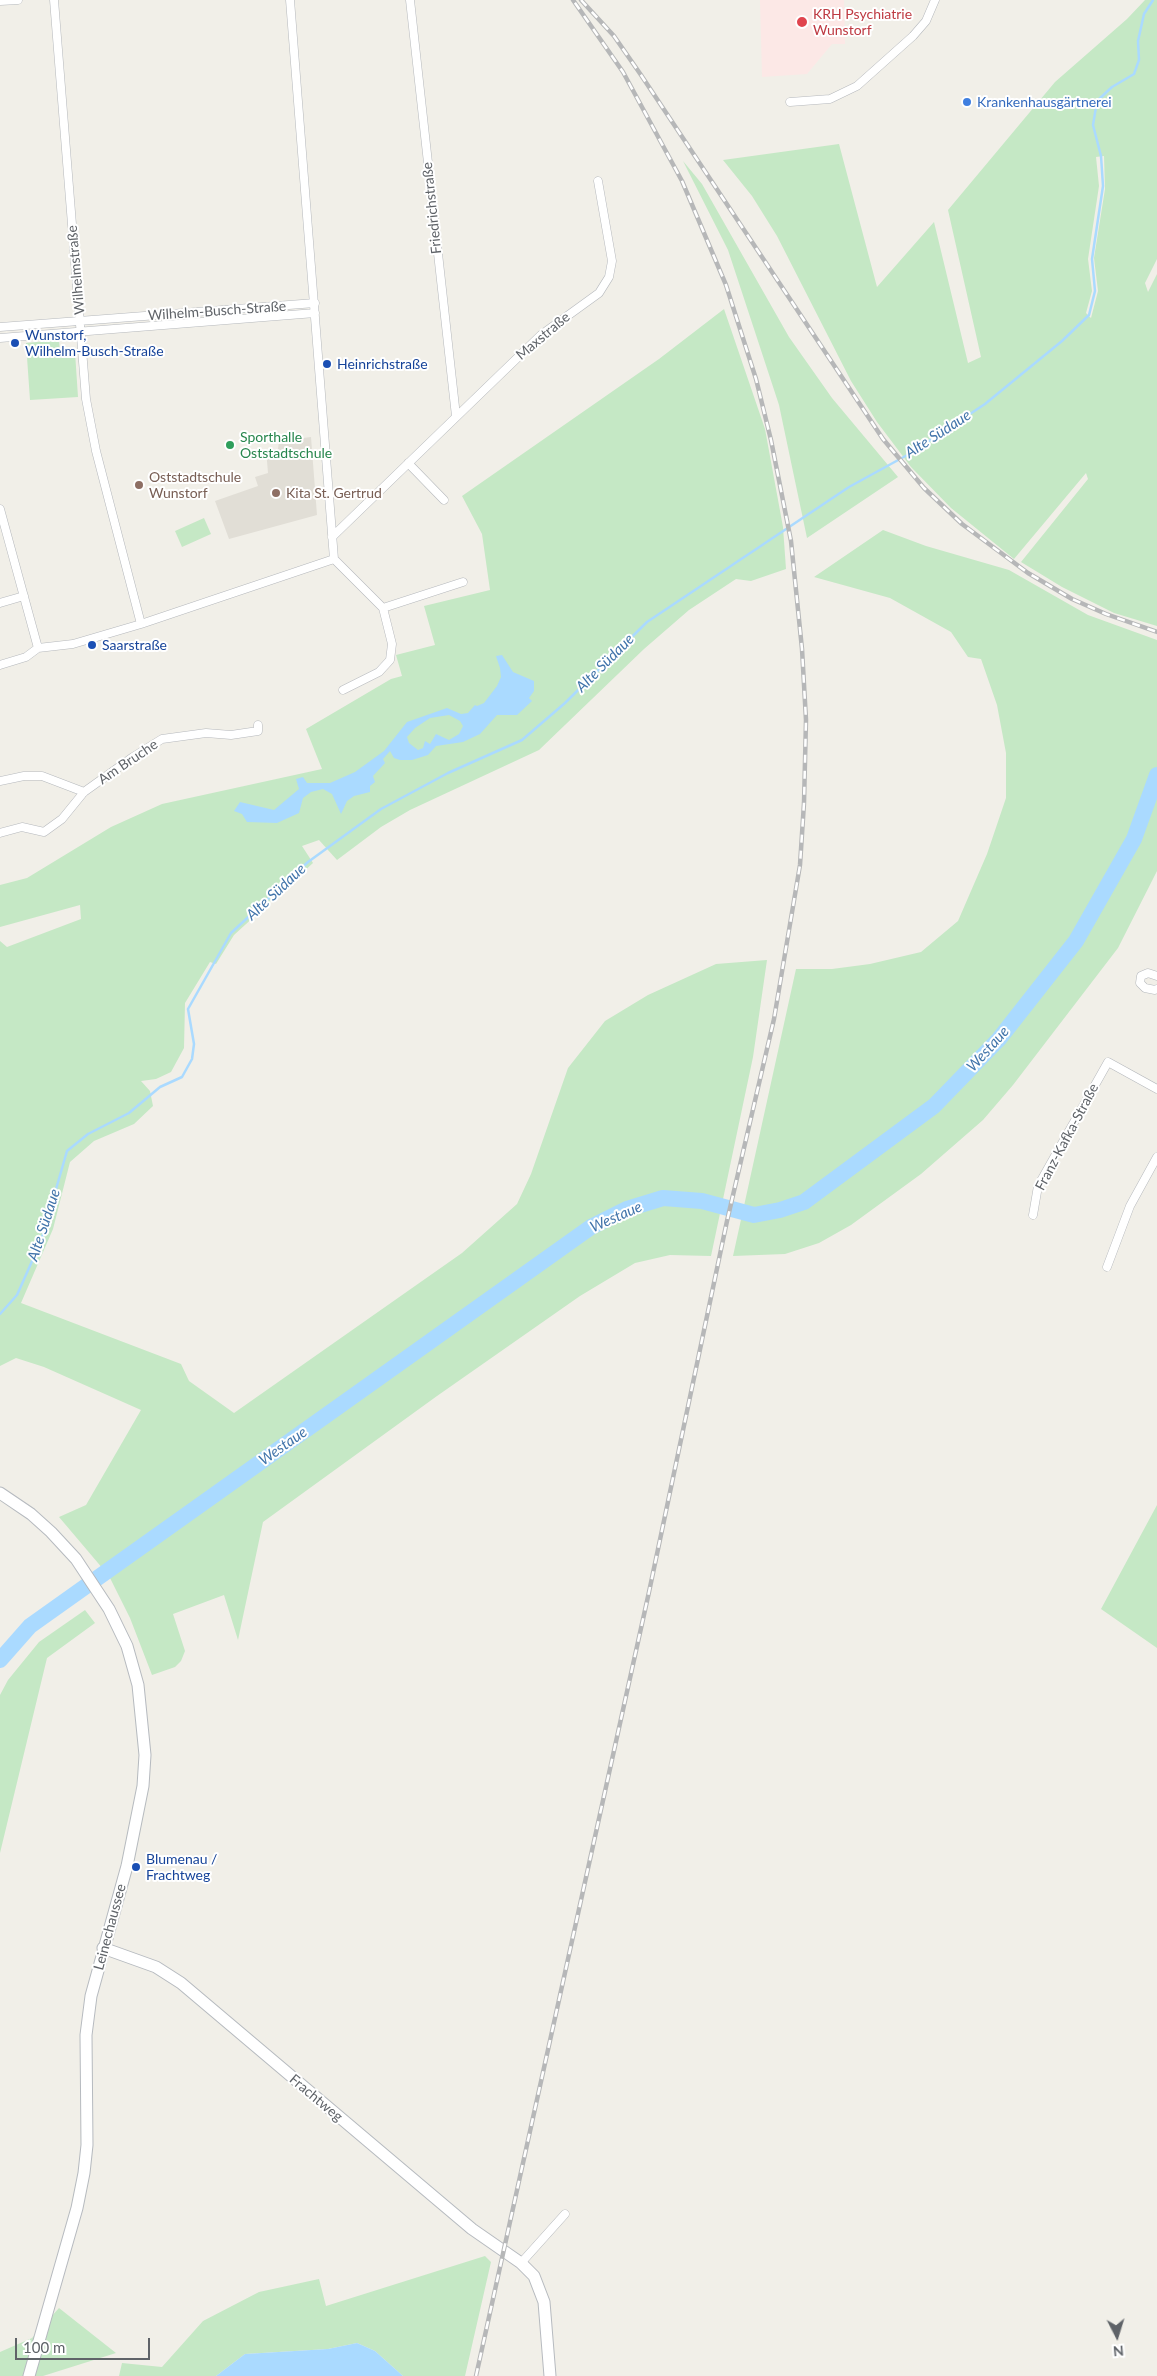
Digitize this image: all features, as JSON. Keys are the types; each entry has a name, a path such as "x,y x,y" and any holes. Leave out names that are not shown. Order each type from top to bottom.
{"street":[{"path":"0,1 18,0"},
{"name":"Wilhelmstraße","path":"54,0 86,399 96,451 141,624"},
{"path":"290,0 334,559 383,608 392,644 390,660 379,672 342,690"},
{"name":"Friedrichstraße","path":"410,0 456,416"},
{"path":"790,102 830,99 857,86 913,36 926,21 935,0"},
{"name":"Maxstraße","path":"332,537 541,335 599,293 609,277 612,261 598,181"},
{"name":"Wilhelm-Busch-Straße","path":"0,327 315,303"},
{"name":"Wilhelm-Busch-Straße","path":"0,338 315,313"},
{"path":"408,463 444,500"},
{"path":"0,509 4,540 24,596 38,648"},
{"path":"0,665 26,657 38,648 73,644 141,624 334,559"},
{"path":"383,608 463,582"},
{"path":"0,603 24,596"},
{"name":"Am Bruche","path":"0,833 22,827 44,832 62,819 84,792 162,739 206,733 231,735 258,731 258,725"},
{"name":"Am Bruche","path":"0,781 24,776 42,776 84,792"},
{"path":"1157,976 1148,973 1141,976 1140,983 1145,988 1157,989"},
{"name":"Franz-Kafka-Straße","path":"1033,1215 1038,1186 1108,1062 1157,1089"},
{"path":"1106,1267 1130,1206 1157,1157"},
{"name":"Leinechaussee","path":"0,1493 31,1514 76,1559 109,1609 127,1646 138,1685 145,1755 138,1816 91,1996 86,2035 86,2145 84,2173 77,2208 29,2376"},
{"name":"Frachtweg","path":"103,1948 156,1967 181,1983 472,2229 520,2262 534,2276 544,2302 550,2376"},
{"path":"520,2262 565,2214"}],"shaded area":[{"name":"KRH Psychiatrie Wunstorf","path":"760,0 844,0 845,44 832,44 807,74 762,77"},
{"name":"Kita St. Gertrud","path":"311,437 317,515 229,539 215,501 258,486 255,477 268,473 266,449 278,449 279,441"}],"green space":[{"path":"1145,0 1157,0 1157,259 1145,283 1148,292 1157,274 1157,626 1114,613 1062,587 1021,562 1088,479 1086,473 1014,559 951,508 911,467 877,422 851,381 777,236 752,196 723,160 839,144 877,287 934,222 968,363 981,357 948,210 1055,82 1127,19","holes":["1104,156 1105,189 1094,258 1098,291 1091,318 1086,313 1092,291 1088,259 1099,186 1096,157"]},
{"path":"683,161 702,184 789,337 832,398 898,477 807,538 779,405 756,335 728,250"},
{"path":"724,309 765,429 783,527 786,569 751,581 736,579 689,610 644,649 539,750 410,810 381,827 337,860 319,840 302,846 313,863 234,935 216,964 210,962 185,1003 184,1048 171,1072 156,1079 141,1081 150,1091 153,1106 134,1124 94,1141 70,1162 53,1229 21,1303 181,1364 189,1381 234,1413 462,1253 517,1204 531,1174 568,1068 605,1021 648,995 716,964 767,960 753,1057 711,1256 670,1255 635,1263 580,1296 437,1396 263,1522 238,1640 224,1595 173,1614 185,1651 181,1661 175,1667 152,1675 130,1618 109,1576 59,1517 86,1505 141,1410 44,1367 16,1358 0,1366 0,941 7,947 81,919 80,905 0,927 0,885 27,878 111,827 162,804 322,769 306,729 391,679 402,676 396,655 435,645 424,606 490,590 482,534 462,496 659,359"},
{"path":"59,340 60,353 75,352 78,397 30,400 26,343"},
{"path":"204,518 211,534 182,547 175,531"},
{"path":"883,530 926,546 1009,570 1088,615 1157,640 1157,871 1118,948 1013,1085 983,1120 921,1174 851,1225 819,1243 785,1254 733,1256 796,969 832,969 870,964 921,952 958,921 987,854 1006,798 1006,753 997,705 981,659 968,657 951,632 890,598 814,577"},
{"path":"1157,1505 1157,1648 1101,1609"},
{"path":"85,1610 95,1623 47,1658 0,1853 0,1695 8,1680 39,1642"},
{"path":"485,2256 491,2262 465,2376 403,2376 375,2351 357,2343 328,2349 245,2354 216,2376 119,2376 122,2363 162,2367 203,2321 259,2292 319,2279 326,2306"},
{"path":"59,2308 116,2353 43,2376 0,2376 0,2352 32,2338"}],"water":[{"path":"502,655 513,672 534,681 534,691 529,698 532,701 517,715 497,715 480,734 463,742 436,746 428,755 412,760 394,758 390,751 383,759 385,763 373,776 375,782 370,786 370,792 354,796 347,801 341,814 332,794 323,789 311,792 303,798 299,813 277,823 247,822 242,814 234,811 240,802 274,810 299,789 296,779 303,777 307,783 330,783 355,772 384,751 407,722 447,708 461,714 468,713 475,705 484,703 497,686 501,677 496,656","holes":["449,715 460,721 463,726 459,734 449,740 436,734 430,744 425,741 423,748 418,750 409,743 407,737 415,728 430,718"]},
{"path":"357,2343 375,2351 403,2376 216,2376 245,2354 328,2349"}],"waterway":[{"name":"Alte Südaue","path":"0,1314 17,1295 41,1241 67,1151 88,1134 129,1113 160,1087 182,1077 192,1059 194,1044 188,1009 231,933 308,862 381,809 448,773 522,740 565,703 647,622 849,487 911,453 985,404 1062,341 1089,315 1095,291 1092,259 1103,186 1101,156 1093,125 1097,101 1112,87 1134,74 1139,60 1138,41 1144,14 1153,0"},
{"name":"Westaue","path":"0,1660 30,1626 591,1227 627,1209 663,1198 702,1201 754,1215 780,1210 804,1202 934,1106 999,1039 1076,941 1134,839 1157,775"}],"railway":[{"path":"476,2376 649,1592 727,1221 774,1019 800,865 804,803 806,720 802,649 791,541 771,440 756,379 726,285 682,181 623,72 573,0"},
{"path":"581,0 614,36 883,439 924,488 962,524 1028,573 1072,599 1106,614 1157,632"}],"place":[{"name":"KRH Psychiatrie Wunstorf","path":"802,22"},
{"name":"Krankenhausgärtnerei","path":"967,102"},
{"name":"Wunstorf, Wilhelm-Busch-Straße","path":"15,343"},
{"name":"Heinrichstraße","path":"327,364"},
{"name":"Sporthalle Oststadtschule","path":"230,445"},
{"name":"Oststadtschule Wunstorf","path":"139,485"},
{"name":"Kita St. Gertrud","path":"276,493"},
{"name":"Saarstraße","path":"92,645"},
{"name":"Blumenau / Frachtweg","path":"136,1867"}]}
